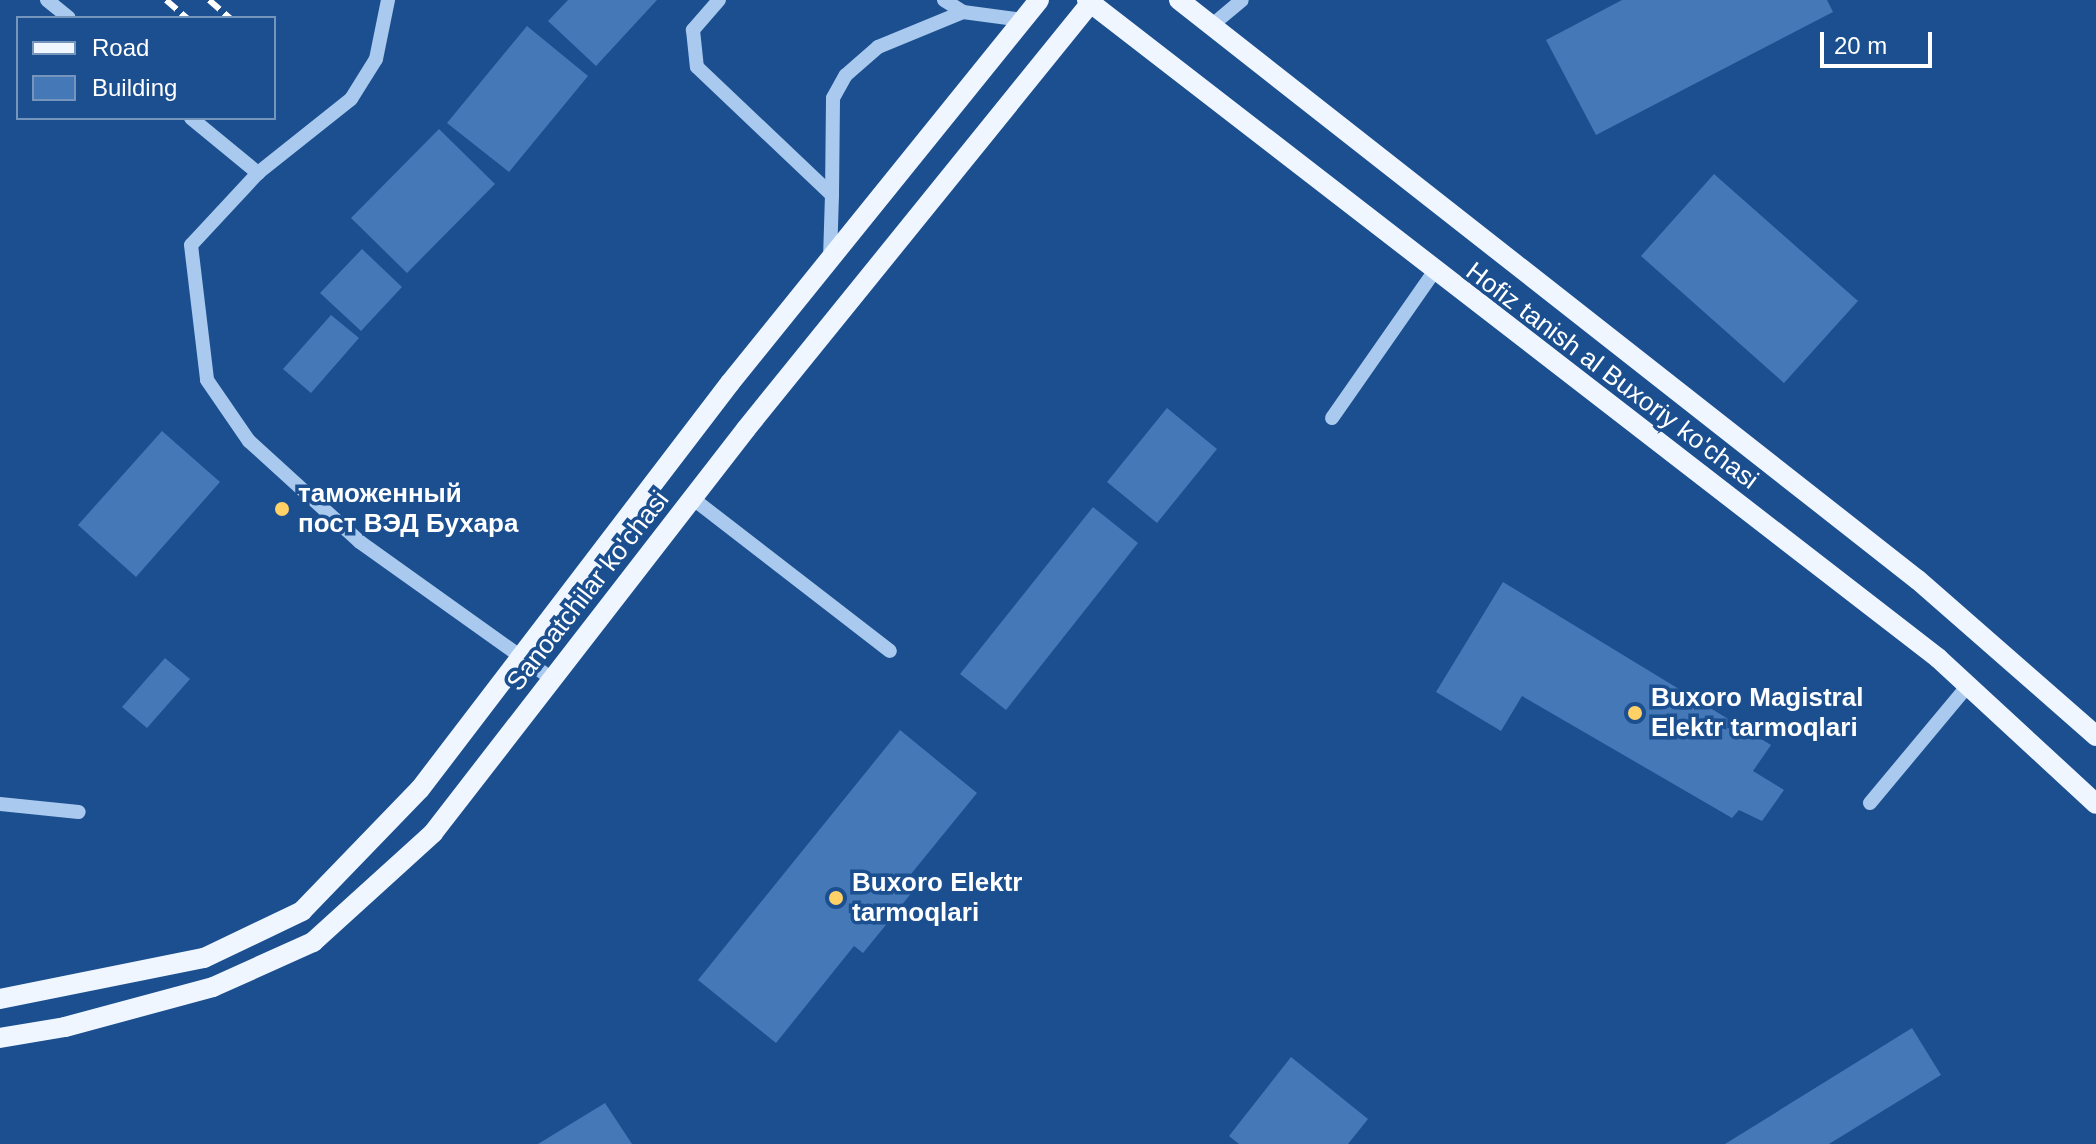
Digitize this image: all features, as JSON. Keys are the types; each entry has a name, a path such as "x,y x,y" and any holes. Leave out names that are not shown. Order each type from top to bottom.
{"main road":[{"name":"Sanoatchilar ko'chasi","path":"0,999 204,958 302,911 420,789 830,259 1039,0"},
{"name":"Hofiz tanish al Buxoriy ko'chasi","path":"1179,0 1918,580 2096,736"},
{"name":"Sanoatchilar ko'chasi","path":"0,1038 65,1027 213,987 313,942 433,833 692,498 1090,1"},
{"name":"Hofiz tanish al Buxoriy ko'chasi","path":"1090,1 1434,272 1969,684 2096,804"}],"lane":[{"path":"47,0 67,16"},
{"path":"388,0 376,59 351,99 258,173 191,245 207,380 249,441 360,542 552,679"},
{"path":"719,0 693,30 697,67 832,195"},
{"path":"944,0 963,12 1023,20"},
{"path":"1211,26 1242,0"},
{"path":"830,259 833,98 846,75 878,47 963,12"},
{"path":"193,120 258,173"},
{"path":"1332,418 1434,272"},
{"path":"692,498 890,651"},
{"path":"1870,803 1969,684"},
{"path":"0,804 79,812"}],"building":[{"path":"568,0 657,0 596,66 548,21"},
{"path":"1622,0 1827,0 1833,12 1596,135 1546,40"},
{"path":"527,26 588,76 509,172 447,123"},
{"path":"439,129 495,184 407,273 351,218"},
{"path":"1714,174 1858,301 1784,383 1641,256"},
{"path":"362,249 402,287 361,331 320,293"},
{"path":"331,315 359,338 311,393 283,369"},
{"path":"1167,408 1217,449 1157,523 1107,482"},
{"path":"162,431 220,482 136,577 78,525"},
{"path":"1093,507 1138,543 1006,710 960,674"},
{"name":"Buxoro Magistral Elektr tarmoqlari","path":"1503,582 1771,745 1753,771 1784,790 1762,821 1739,810 1732,818 1522,696 1501,731 1436,692"},
{"path":"165,658 190,679 147,728 122,707"},
{"name":"Buxoro Elektr tarmoqlari","path":"900,730 977,793 911,874 921,881 885,926 863,953 854,946 776,1043 698,980"},
{"path":"1912,1028 1941,1075 1829,1144 1725,1144"},
{"path":"1291,1057 1368,1119 1348,1144 1239,1144 1229,1136"},
{"path":"605,1103 632,1144 538,1144"}],"railway":[{"path":"166,0 185,16"},
{"path":"209,0 228,16"}],"place":[{"name":"таможенный пост ВЭД Бухара","path":"282,509"},
{"name":"Buxoro Magistral Elektr tarmoqlari","path":"1635,713"},
{"name":"Buxoro Elektr tarmoqlari","path":"836,898"}]}
